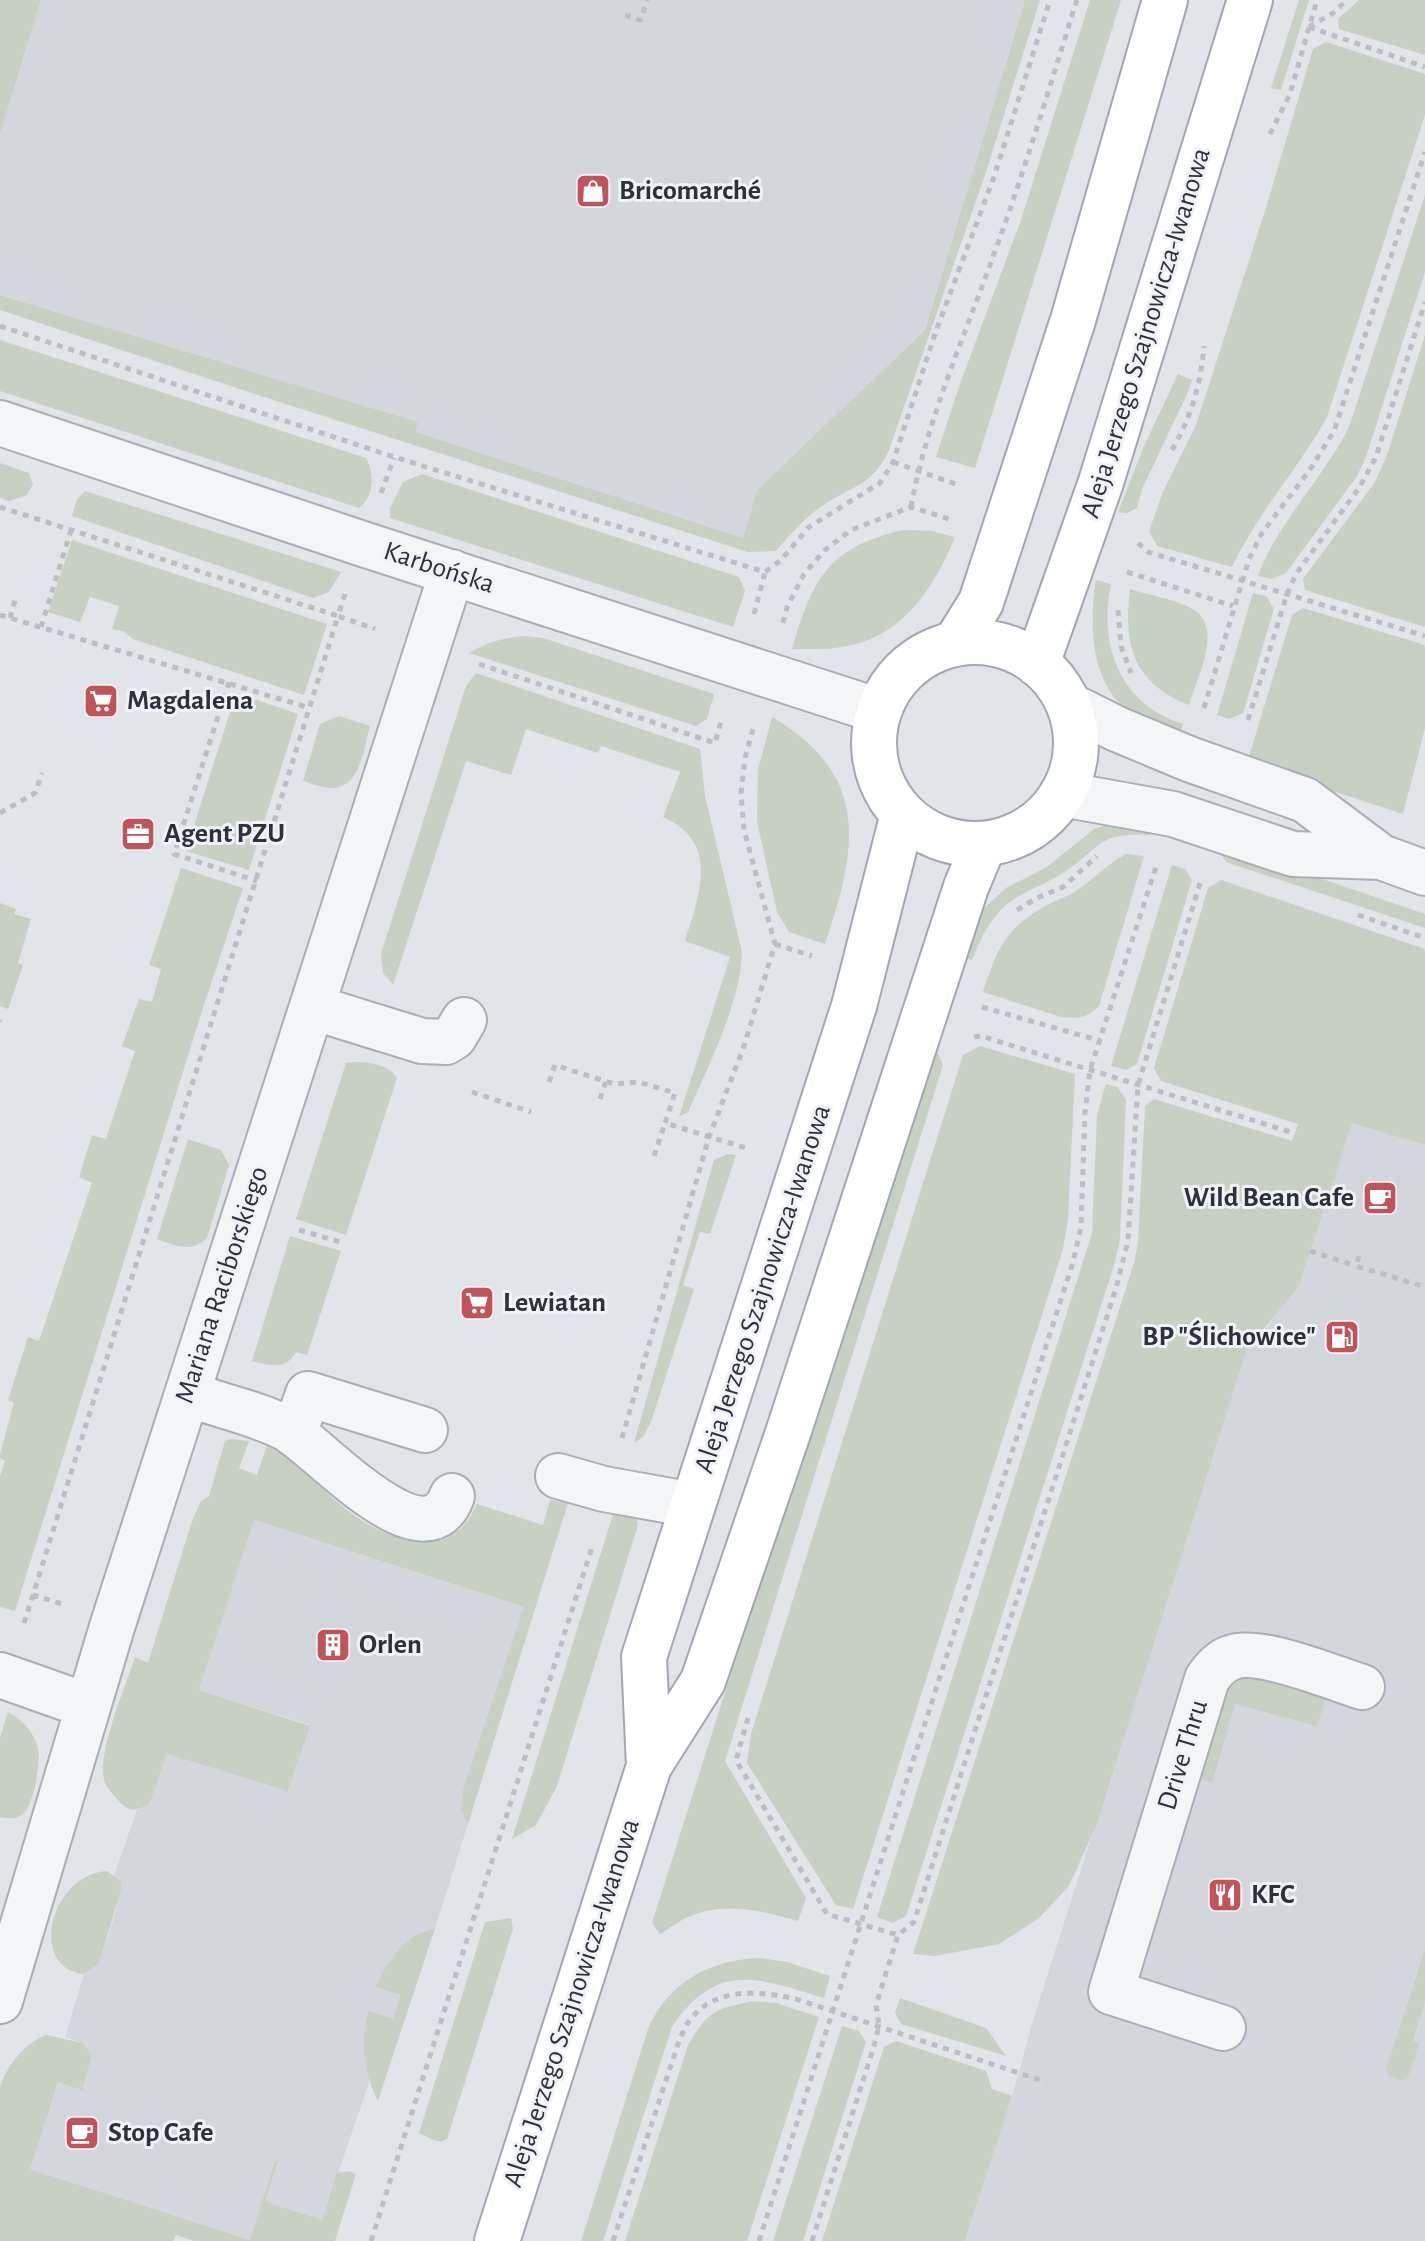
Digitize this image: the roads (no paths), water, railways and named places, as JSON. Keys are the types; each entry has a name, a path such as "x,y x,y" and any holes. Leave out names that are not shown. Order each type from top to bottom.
{"main road":[{"path":"955,644 981,602 986,588 1073,320 1165,0"},
{"name":"Aleja Jerzego Szajnowicza-Iwanowa","path":"1037,664 1101,482 1250,0"},
{"path":"977,642 999,645 1019,652 1037,664 1056,682 1069,705 1075,735 1073,765 1062,794 1043,819 1015,837 984,844 961,844 940,839 920,829 886,792 876,765 874,738 879,711 890,687 909,667 930,652 955,644 977,642"},
{"name":"Aleja Jerzego Szajnowicza-Iwanowa","path":"649,1766 644,1657 854,1006 903,814"},
{"name":"Aleja Jerzego Szajnowicza-Iwanowa","path":"497,2241 649,1766 703,1681 794,1415 966,887 984,844"}],"street":[{"name":"Karbońska","path":"0,423 879,711"},
{"name":"Mariana Raciborskiego","path":"0,2001 88,1706 452,572"},
{"path":"1069,705 1207,765 1305,800 1381,857 1425,873"},
{"path":"1062,794 1191,819 1293,854 1381,857"},
{"path":"312,1007 435,1043 454,1037 464,1020"},
{"path":"188,1394 294,1434 386,1506 404,1516 418,1519 437,1516 447,1509 452,1496"},
{"path":"294,1434 308,1394 425,1430"},
{"path":"558,1476 608,1490 693,1505"},
{"name":"Drive Thru","path":"1223,2028 1111,1992 1207,1679 1228,1658 1257,1656 1362,1687"},
{"path":"0,1675 88,1706"}],"place":[{"name":"Bricomarché","path":"593,191"},
{"name":"Magdalena","path":"101,701"},
{"name":"Agent PZU","path":"138,834"},
{"name":"Wild Bean Cafe","path":"1380,1198"},
{"name":"Lewiatan","path":"477,1303"},
{"name":"BP \"Ślichowice\"","path":"1342,1337"},
{"name":"Orlen","path":"333,1645"},
{"name":"KFC","path":"1225,1895"},
{"name":"Stop Cafe","path":"82,2133"}]}
